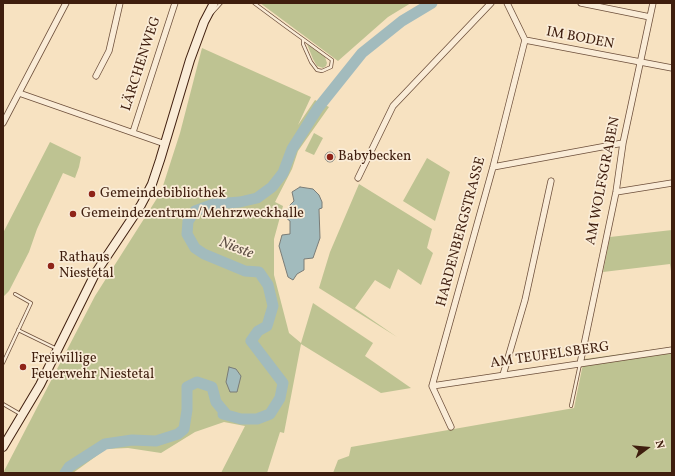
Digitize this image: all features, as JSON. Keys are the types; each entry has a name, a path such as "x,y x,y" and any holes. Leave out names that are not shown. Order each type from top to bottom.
{"street":[{"path":"3,123 66,3"},
{"path":"96,76 109,51 120,3"},
{"name":"LÄRCHENWEG","path":"133,132 175,3"},
{"path":"3,447 40,385 95,274 152,184 190,60 204,22 214,3"},
{"path":"358,178 393,106 491,3"},
{"name":"IM BODEN","path":"507,3 525,40 672,68"},
{"path":"581,3 650,17"},
{"name":"AM WOLFSGRABEN","path":"580,364 616,192 622,143 641,63 653,3"},
{"name":"HARDENBERGSTRASSE","path":"432,386 493,167 525,40"},
{"path":"19,92 165,144"},
{"path":"493,167 622,143"},
{"path":"503,375 525,300 552,182"},
{"path":"616,192 672,183"},
{"name":"AM TEUFELSBERG","path":"432,386 672,350"},
{"path":"432,386 452,426"}],"lane":[{"path":"204,22 221,3"},
{"path":"254,3 332,60 331,67 322,71 317,70 311,62 303,44 303,39"},
{"path":"3,363 31,304 15,294"},
{"path":"18,330 58,349"},
{"path":"571,406 580,364"},
{"path":"3,404 22,415"}],"green space":[{"path":"260,3 411,3 388,17 338,61"},
{"path":"307,44 325,57 327,63 326,66 323,68 317,66"},
{"path":"202,48 311,97 298,125 315,100 329,107 298,151 292,169 275,202 283,206 274,239 274,275 289,333 301,343 313,303 373,343 365,356 411,388 381,393 301,344 284,433 280,432 267,473 221,473 245,426 224,422 195,432 161,453 128,448 106,449 73,473 3,473 95,296 161,192 180,133"},
{"path":"314,133 323,138 314,155 305,151"},
{"path":"50,142 81,157 79,167 75,178 63,173 37,229 29,252 9,291 3,297 3,233"},
{"path":"427,158 450,172 435,221 403,201"},
{"path":"359,184 432,229 427,248 433,253 421,285 398,269 390,289 375,280 355,308 397,337 319,288 330,252"},
{"path":"672,230 672,278 670,264 603,272 610,237"},
{"path":"672,347 672,473 333,473 338,460 349,456 351,447 574,408 584,359"}],"water":[{"name":"Babybecken","path":"328,152 332,152 334,153 334,161 328,162 325,159 325,155"},
{"path":"300,187 313,189 319,195 322,202 322,208 319,209 320,238 313,258 304,259 304,270 297,274 293,280 288,277 279,246 282,235 290,234 290,221 286,218 289,206 294,201 292,192"},
{"path":"229,367 236,369 241,376 237,392 230,392 226,382"}],"waterway":[{"name":"Nieste","path":"65,473 69,467 105,444 132,440 156,441 178,434 184,429 187,410 187,387 197,382 212,387 216,402 226,414 223,414 241,419 257,419 270,414 280,398 283,383 251,341 258,331 267,326 273,306 268,285 259,272 245,271 204,254 195,248 187,234 188,221 195,211 214,204 240,202 257,198 272,187 283,173 292,149 318,108 362,53 402,21 432,3"}],"place":[{"name":"Babybecken","path":"330,157"},
{"name":"Gemeindebibliothek","path":"92,194"},
{"name":"Gemeindezentrum/Mehrzweckhalle","path":"73,214"},
{"name":"Rathaus Niestetal","path":"51,266"},
{"name":"Freiwillige Feuerwehr Niestetal","path":"23,367"}]}
